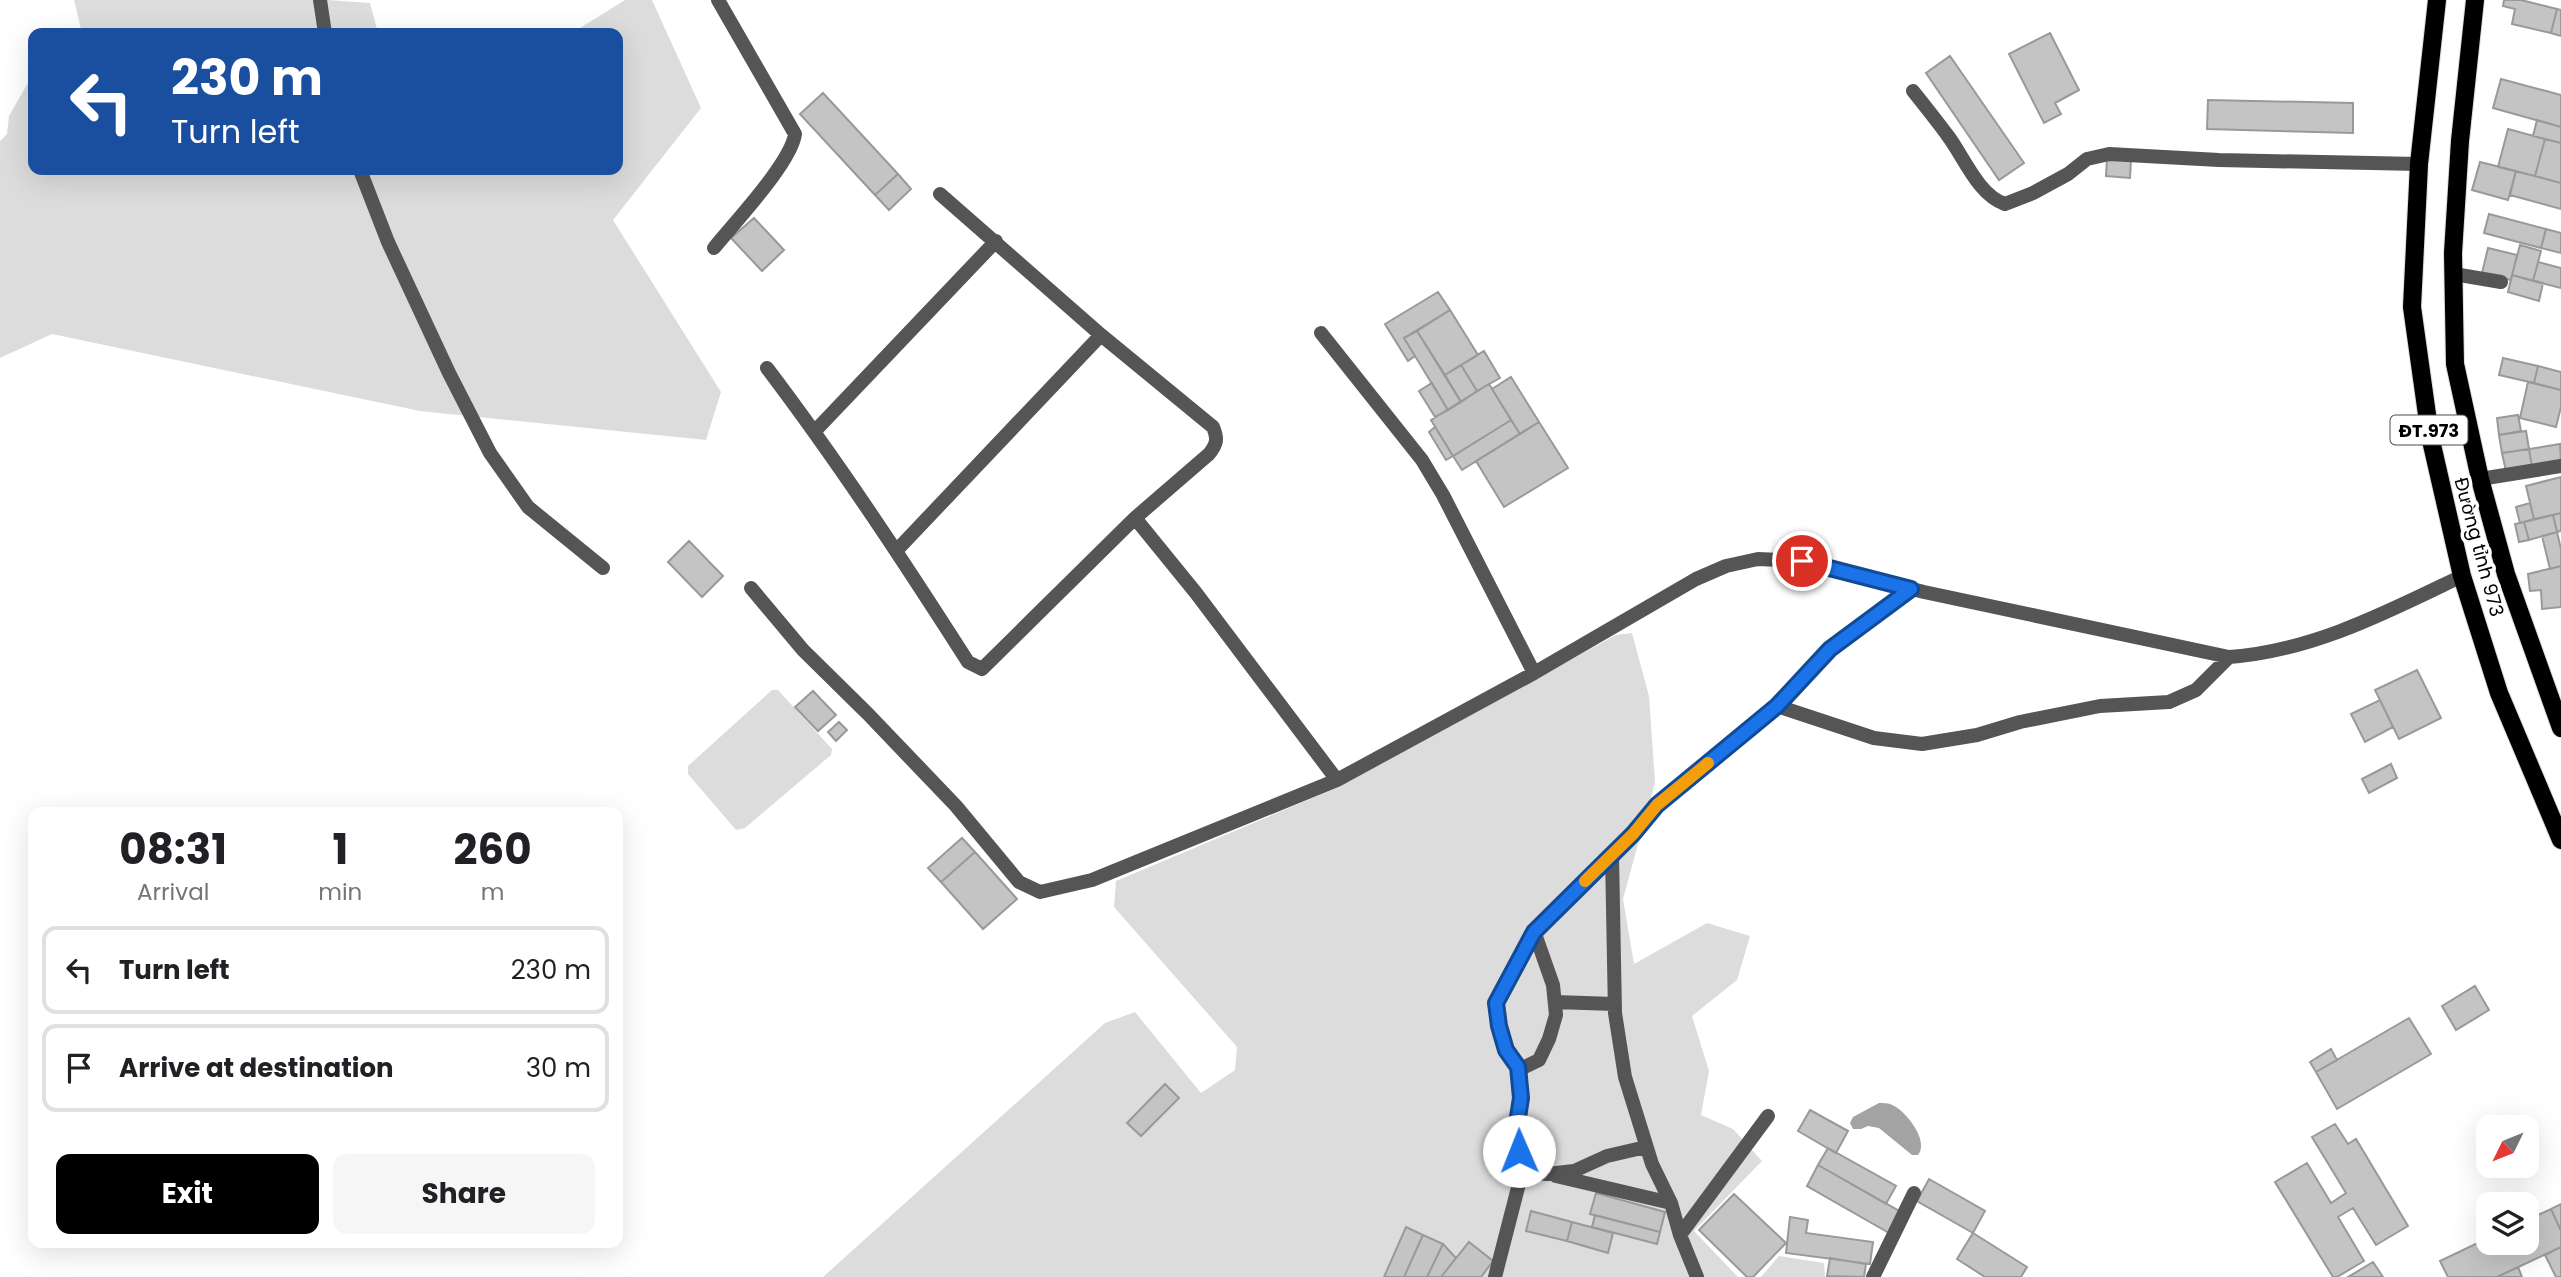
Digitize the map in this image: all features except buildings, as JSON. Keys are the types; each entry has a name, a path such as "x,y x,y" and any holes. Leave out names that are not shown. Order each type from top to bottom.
{"main road":[{"name":"Đường tỉnh 973","path":"2437,0 2419,164 2412,307 2430,436 2462,576 2499,693 2561,840"},
{"name":"Đường tỉnh 973","path":"2475,0 2460,141 2454,274 2455,364 2480,479 2506,574 2561,728"}],"street":[{"path":"320,0 324,28"},
{"path":"714,248 780,165 794,145 795,134 718,0"},
{"path":"1913,92 1950,138 1979,181 1990,194 2005,204 2033,193 2068,174 2087,159 2109,154 2218,160 2419,164"},
{"path":"362,175 393,254 490,453 528,507 603,568"},
{"path":"767,368 815,431 897,550 968,662 982,669 1135,518 1209,454 1216,446 1217,438 1213,427 1101,335 940,194"},
{"path":"815,431 996,241"},
{"path":"2454,274 2501,282"},
{"path":"1321,332 1422,460 1443,495 1534,673"},
{"path":"897,550 1101,335"},
{"path":"2480,479 2561,466"},
{"path":"1135,518 1196,593 1337,780"},
{"path":"751,588 803,650 956,806 1019,882 1040,892 1091,880 1337,780 1534,673 1696,579 1726,566 1758,559 1802,561 1911,589 2229,657 2249,656 2298,645 2351,629 2462,576"},
{"path":"1495,1277 1522,1172 1516,1130 1521,1098 1518,1070 1506,1050 1496,1003 1534,932 1612,855 1657,805 1777,706 1830,649 1911,589"},
{"path":"1777,706 1874,738 1922,744 1977,735 2020,722 2100,706 2169,702 2196,690 2229,657"},
{"path":"1612,855 1614,1004 1625,1077 1651,1164 1671,1203 1680,1235 1697,1277"},
{"path":"1518,1070 1539,1060 1556,1015 1553,985 1534,932"},
{"path":"1555,1002 1614,1004"},
{"path":"1680,1235 1768,1116"},
{"path":"1547,1174 1574,1171 1606,1156 1646,1147"},
{"path":"1522,1172 1547,1174 1671,1203"},
{"path":"1873,1277 1914,1193"}],"shaded area":[{"path":"74,0 328,0 370,3 377,28 81,28"},
{"path":"625,0 652,0 701,108 613,220 721,392 706,440 420,411 52,334 0,358 0,141 7,134 9,116 28,83 28,175 623,175 623,28 580,28"},
{"path":"1632,633 1649,696 1655,782 1623,899 1634,964 1707,923 1750,936 1737,980 1692,1016 1709,1071 1701,1115 1733,1129 1762,1161 1694,1231 1738,1277 823,1277 1105,1023 1135,1012 1201,1093 1235,1070 1237,1047 1114,907 1116,881 1341,786 1616,635"},
{"path":"772,690 778,690 832,749 831,755 745,828 736,830 688,774 688,766"},
{"path":"1879,1103 1896,1107 1909,1119 1921,1142 1918,1155 1912,1155 1879,1128 1868,1126 1853,1129 1850,1123 1853,1117"},
{"path":"1779,1256 1824,1263 1825,1277 1761,1277"}],"slow traffic":[{"path":"1585,881 1633,834 1657,805 1708,763"}],"route":[{"path":"1519,1151 1516,1130 1521,1098 1518,1067 1506,1050 1496,1003 1534,932 1633,834 1657,805 1777,706 1830,649 1911,589 1802,561"}]}
